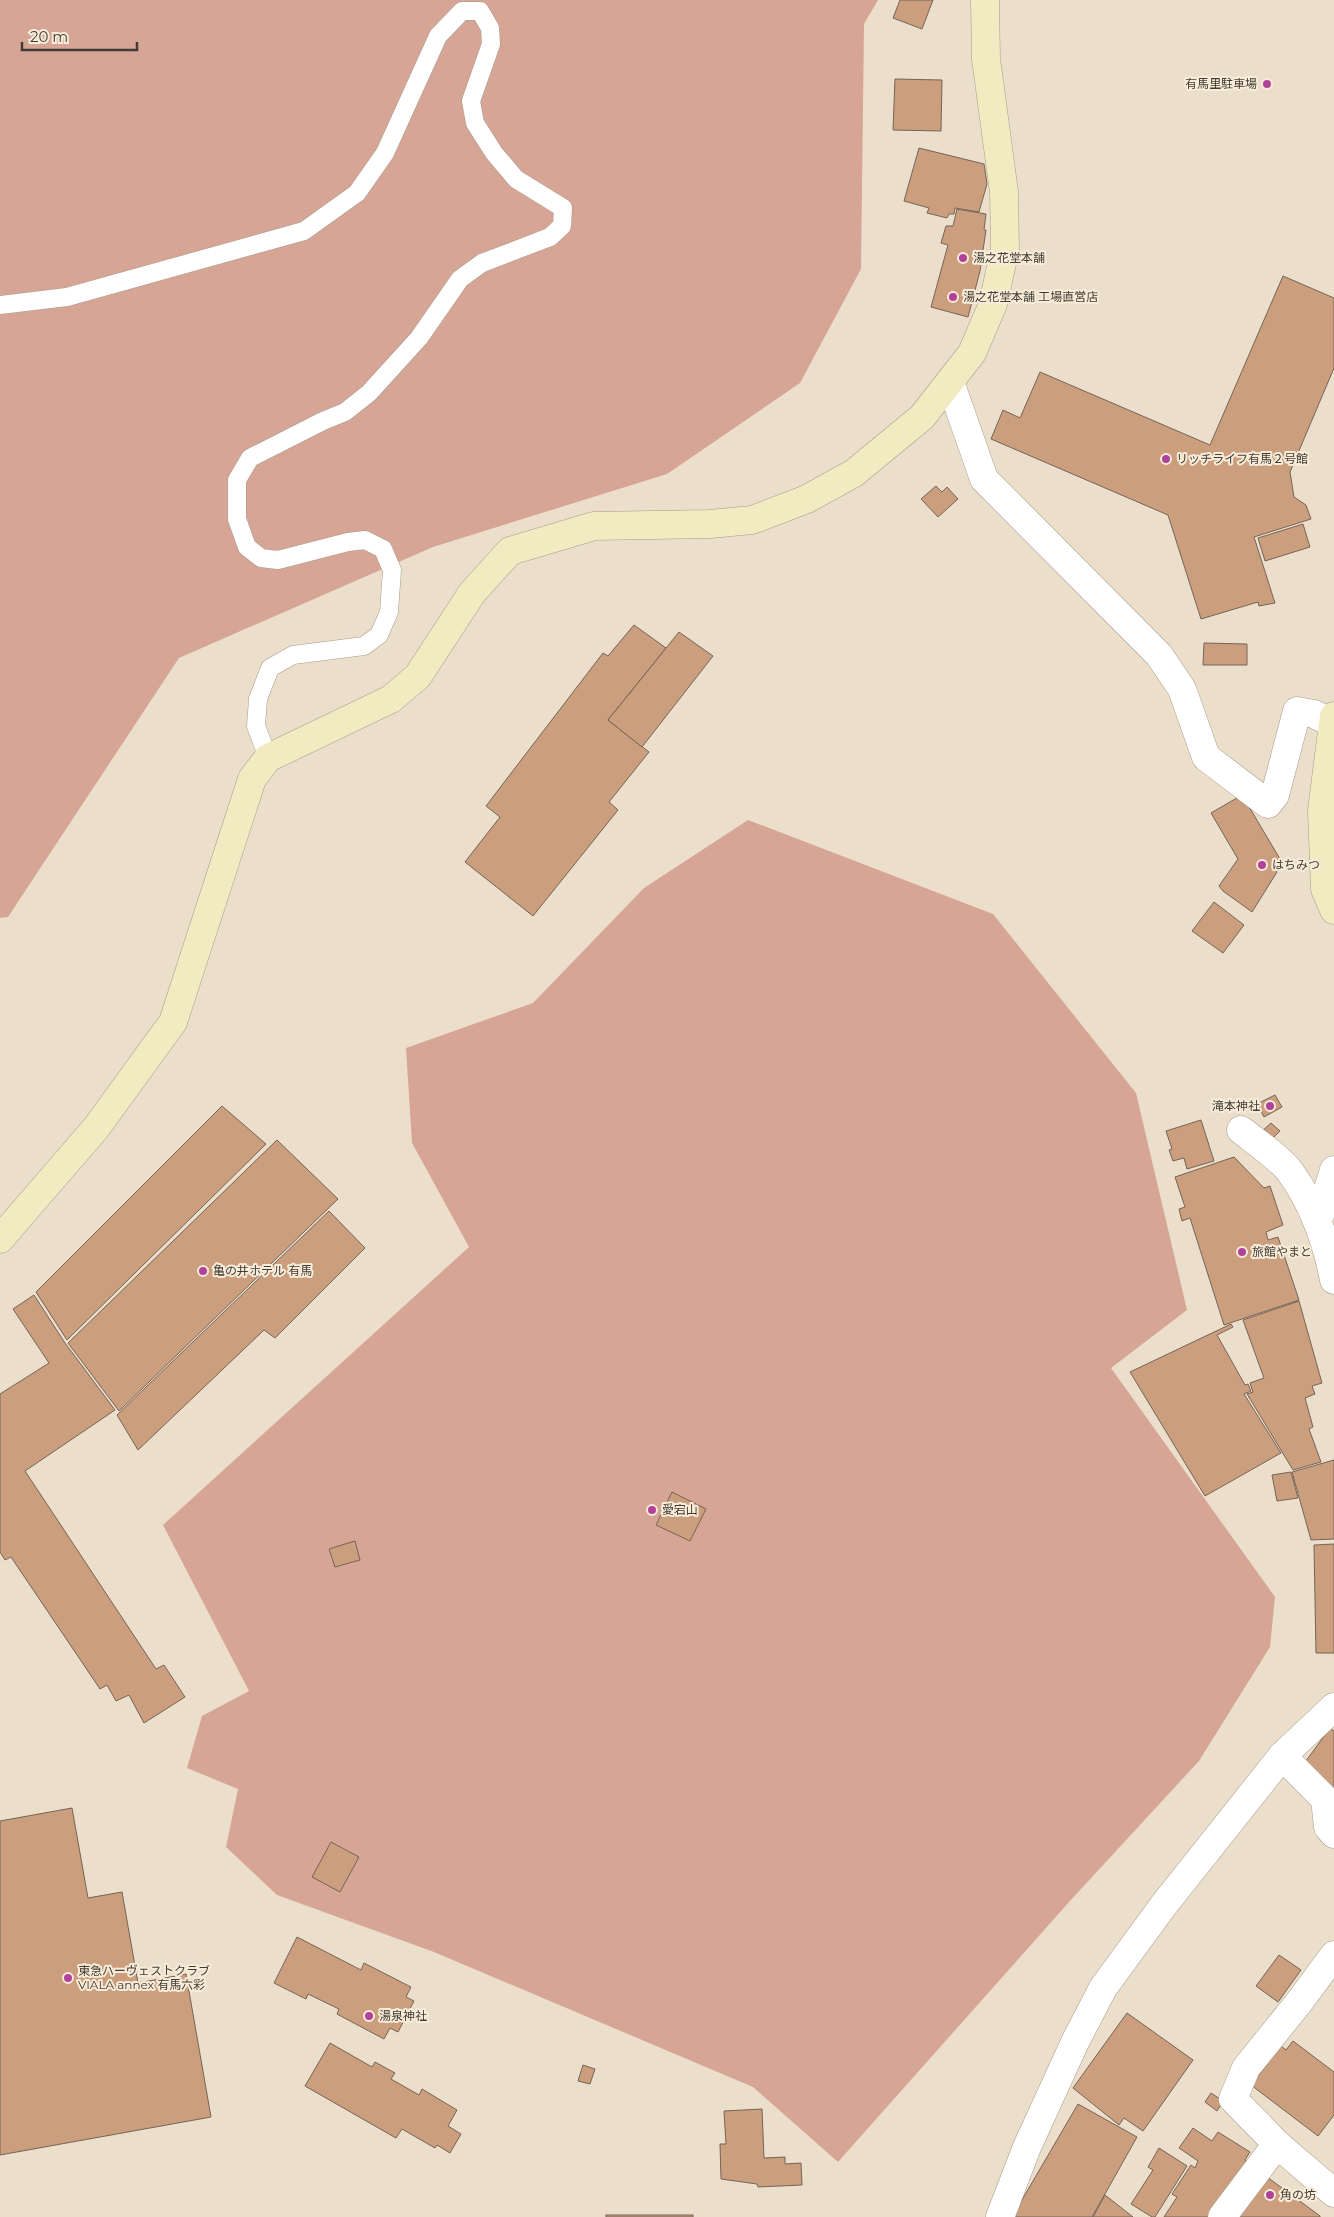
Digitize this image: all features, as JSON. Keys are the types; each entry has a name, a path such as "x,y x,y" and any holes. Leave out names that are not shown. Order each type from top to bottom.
{"street":[{"path":"0,1239 96,1128 173,1022 252,779 268,758 391,699 418,676 472,593 510,551 594,526 710,524 752,520 807,499 854,473 922,417 950,382 972,353 990,312 1005,249 1004,192 986,59 985,0"},
{"path":"950,382 984,479 1159,655 1182,689 1206,757 1268,804 1275,795 1297,711 1333,719 1322,810 1325,890 1334,910"},
{"path":"1241,1130 1291,1172 1316,1219 1329,1256 1334,1280"},
{"path":"1316,1219 1320,1214 1334,1170"},
{"path":"1000,2217 1027,2146 1075,2042 1103,1988 1163,1906 1282,1756 1334,1707"},
{"path":"1282,1756 1325,1799 1328,1826 1334,1834"},
{"path":"1334,1955 1246,2068 1233,2099 1277,2144 1334,2193"},
{"path":"1222,2217 1277,2144"}],"lane":[{"path":"0,305 67,297 304,232 357,193 385,153 438,36 462,11 480,11 490,28 491,44 471,101 475,123 494,153 516,179 563,208 562,226 550,237 482,263 460,279 418,338 369,393 345,412 250,458 236,480 237,519 247,546 261,558 278,560 348,542 365,540 383,549 392,570 389,612 379,635 364,646 293,655 270,668 258,699 256,726 268,758"}],"shaded area":[{"path":"0,0 878,0 864,24 861,269 800,383 667,474 433,547 179,658 8,917 0,918"},
{"path":"748,820 993,914 1136,1093 1187,1310 1111,1368 1275,1597 1270,1647 1199,1761 1069,1902 838,2162 753,2087 434,1952 277,1895 226,1847 238,1789 187,1768 202,1716 249,1691 163,1525 469,1247 412,1143 406,1048 533,1003 644,888"}],"building":[{"path":"900,0 933,0 922,29 893,18"},
{"path":"895,79 942,80 941,131 893,130"},
{"path":"919,148 984,164 987,184 979,212 955,208 954,214 949,214 947,218 927,213 929,208 904,201"},
{"name":"湯之花堂本舗","path":"957,209 986,214 984,230 986,230 980,271 968,317 931,307 948,245 941,243 946,226 953,226"},
{"name":"リッチライフ有馬２号館","path":"1283,276 1334,298 1334,368 1290,472 1294,497 1306,505 1311,519 1254,537 1275,603 1259,606 1258,602 1201,619 1168,515 991,439 1003,410 1020,418 1040,372 1210,445"},
{"path":"936,486 942,492 947,487 958,499 938,517 921,499"},
{"path":"1303,524 1310,547 1265,561 1258,538"},
{"path":"634,625 666,648 608,720 649,752 609,802 618,810 533,916 465,862 500,817 486,806 603,653 608,656"},
{"path":"679,632 713,656 642,747 608,720"},
{"path":"1204,643 1247,644 1247,665 1203,665"},
{"path":"1242,795 1280,859 1272,864 1277,872 1252,912 1219,886 1238,859 1211,813"},
{"path":"1214,902 1244,925 1223,953 1192,931"},
{"name":"滝本神社","path":"1275,1095 1282,1107 1264,1117 1257,1104"},
{"path":"222,1106 266,1144 67,1340 36,1292"},
{"path":"1201,1120 1214,1161 1187,1169 1184,1158 1173,1161 1169,1150 1172,1149 1166,1131"},
{"path":"1271,1123 1280,1131 1269,1142 1259,1134"},
{"name":"亀の井ホテル 有馬","path":"277,1140 338,1199 119,1411 68,1343"},
{"name":"旅館やまと","path":"1234,1157 1264,1188 1270,1186 1283,1225 1266,1232 1268,1240 1278,1237 1299,1300 1224,1325 1190,1218 1182,1221 1179,1209 1185,1207 1175,1177"},
{"path":"329,1211 365,1248 275,1338 264,1330 138,1450 117,1415"},
{"path":"34,1295 65,1343 115,1410 25,1471 156,1669 164,1665 185,1697 144,1723 129,1695 116,1701 107,1685 100,1689 11,1557 5,1560 0,1552 0,1394 49,1363 13,1309"},
{"path":"1299,1301 1322,1383 1312,1386 1315,1394 1305,1398 1313,1427 1309,1429 1321,1462 1293,1470 1247,1394 1253,1392 1250,1383 1264,1378 1243,1320"},
{"path":"1231,1324 1233,1327 1217,1335 1245,1385 1248,1384 1251,1391 1244,1394 1281,1453 1205,1496 1130,1372"},
{"path":"1334,1460 1334,1539 1311,1540 1292,1472"},
{"path":"1291,1472 1298,1498 1277,1501 1272,1475"},
{"path":"672,1492 706,1509 690,1541 656,1525"},
{"path":"355,1541 360,1560 335,1567 329,1549"},
{"path":"1334,1544 1334,1653 1316,1653 1314,1545"},
{"path":"1330,1728 1334,1731 1334,1815 1303,1765"},
{"name":"東急ハーヴェストクラブ VIALA annex 有馬六彩","path":"72,1808 88,1898 122,1892 138,1983 186,1974 211,2117 0,2155 0,1821"},
{"path":"331,1842 359,1857 340,1892 312,1877"},
{"path":"297,1937 361,1970 364,1963 411,1987 406,1997 414,2001 398,2032 390,2028 384,2039 337,2014 339,2009 308,1994 306,1999 274,1983"},
{"path":"1279,1955 1301,1970 1278,2002 1256,1986"},
{"path":"1127,2013 1193,2060 1143,2131 1124,2118 1119,2125 1073,2088"},
{"path":"1293,2041 1334,2072 1334,2115 1318,2136 1251,2085 1281,2046 1286,2050"},
{"path":"330,2043 372,2067 375,2062 395,2073 391,2079 419,2095 422,2089 457,2110 448,2126 461,2134 450,2153 437,2145 435,2148 402,2129 396,2138 305,2086"},
{"path":"583,2065 595,2069 590,2084 578,2081"},
{"path":"1211,2093 1223,2101 1217,2111 1205,2102"},
{"path":"1078,2104 1137,2137 1092,2217 1012,2217"},
{"path":"762,2109 764,2158 785,2157 785,2164 801,2163 802,2185 758,2187 757,2184 721,2179 720,2144 726,2144 724,2111"},
{"path":"1193,2128 1212,2141 1218,2132 1250,2152 1245,2160 1247,2162 1210,2217 1164,2217 1177,2197 1172,2194 1191,2165 1195,2168 1198,2161 1179,2148"},
{"path":"1159,2148 1187,2166 1155,2217 1152,2217 1131,2204 1153,2170 1148,2167"},
{"name":"角の坊","path":"1263,2174 1320,2216 1320,2217 1230,2217"},
{"path":"1105,2195 1133,2217 1093,2217"},
{"path":"606,2215 693,2215 693,2217 606,2217"}],"place":[{"name":"有馬里駐車場","path":"1267,84"},
{"name":"湯之花堂本舗","path":"963,258"},
{"name":"湯之花堂本舗 工場直営店","path":"953,297"},
{"name":"リッチライフ有馬２号館","path":"1166,459"},
{"name":"はちみつ","path":"1262,865"},
{"name":"滝本神社","path":"1270,1106"},
{"name":"旅館やまと","path":"1242,1252"},
{"name":"亀の井ホテル 有馬","path":"203,1271"},
{"name":"愛宕山","path":"652,1510"},
{"name":"東急ハーヴェストクラブ VIALA annex 有馬六彩","path":"68,1978"},
{"name":"湯泉神社","path":"369,2016"},
{"name":"角の坊","path":"1270,2195"}]}
